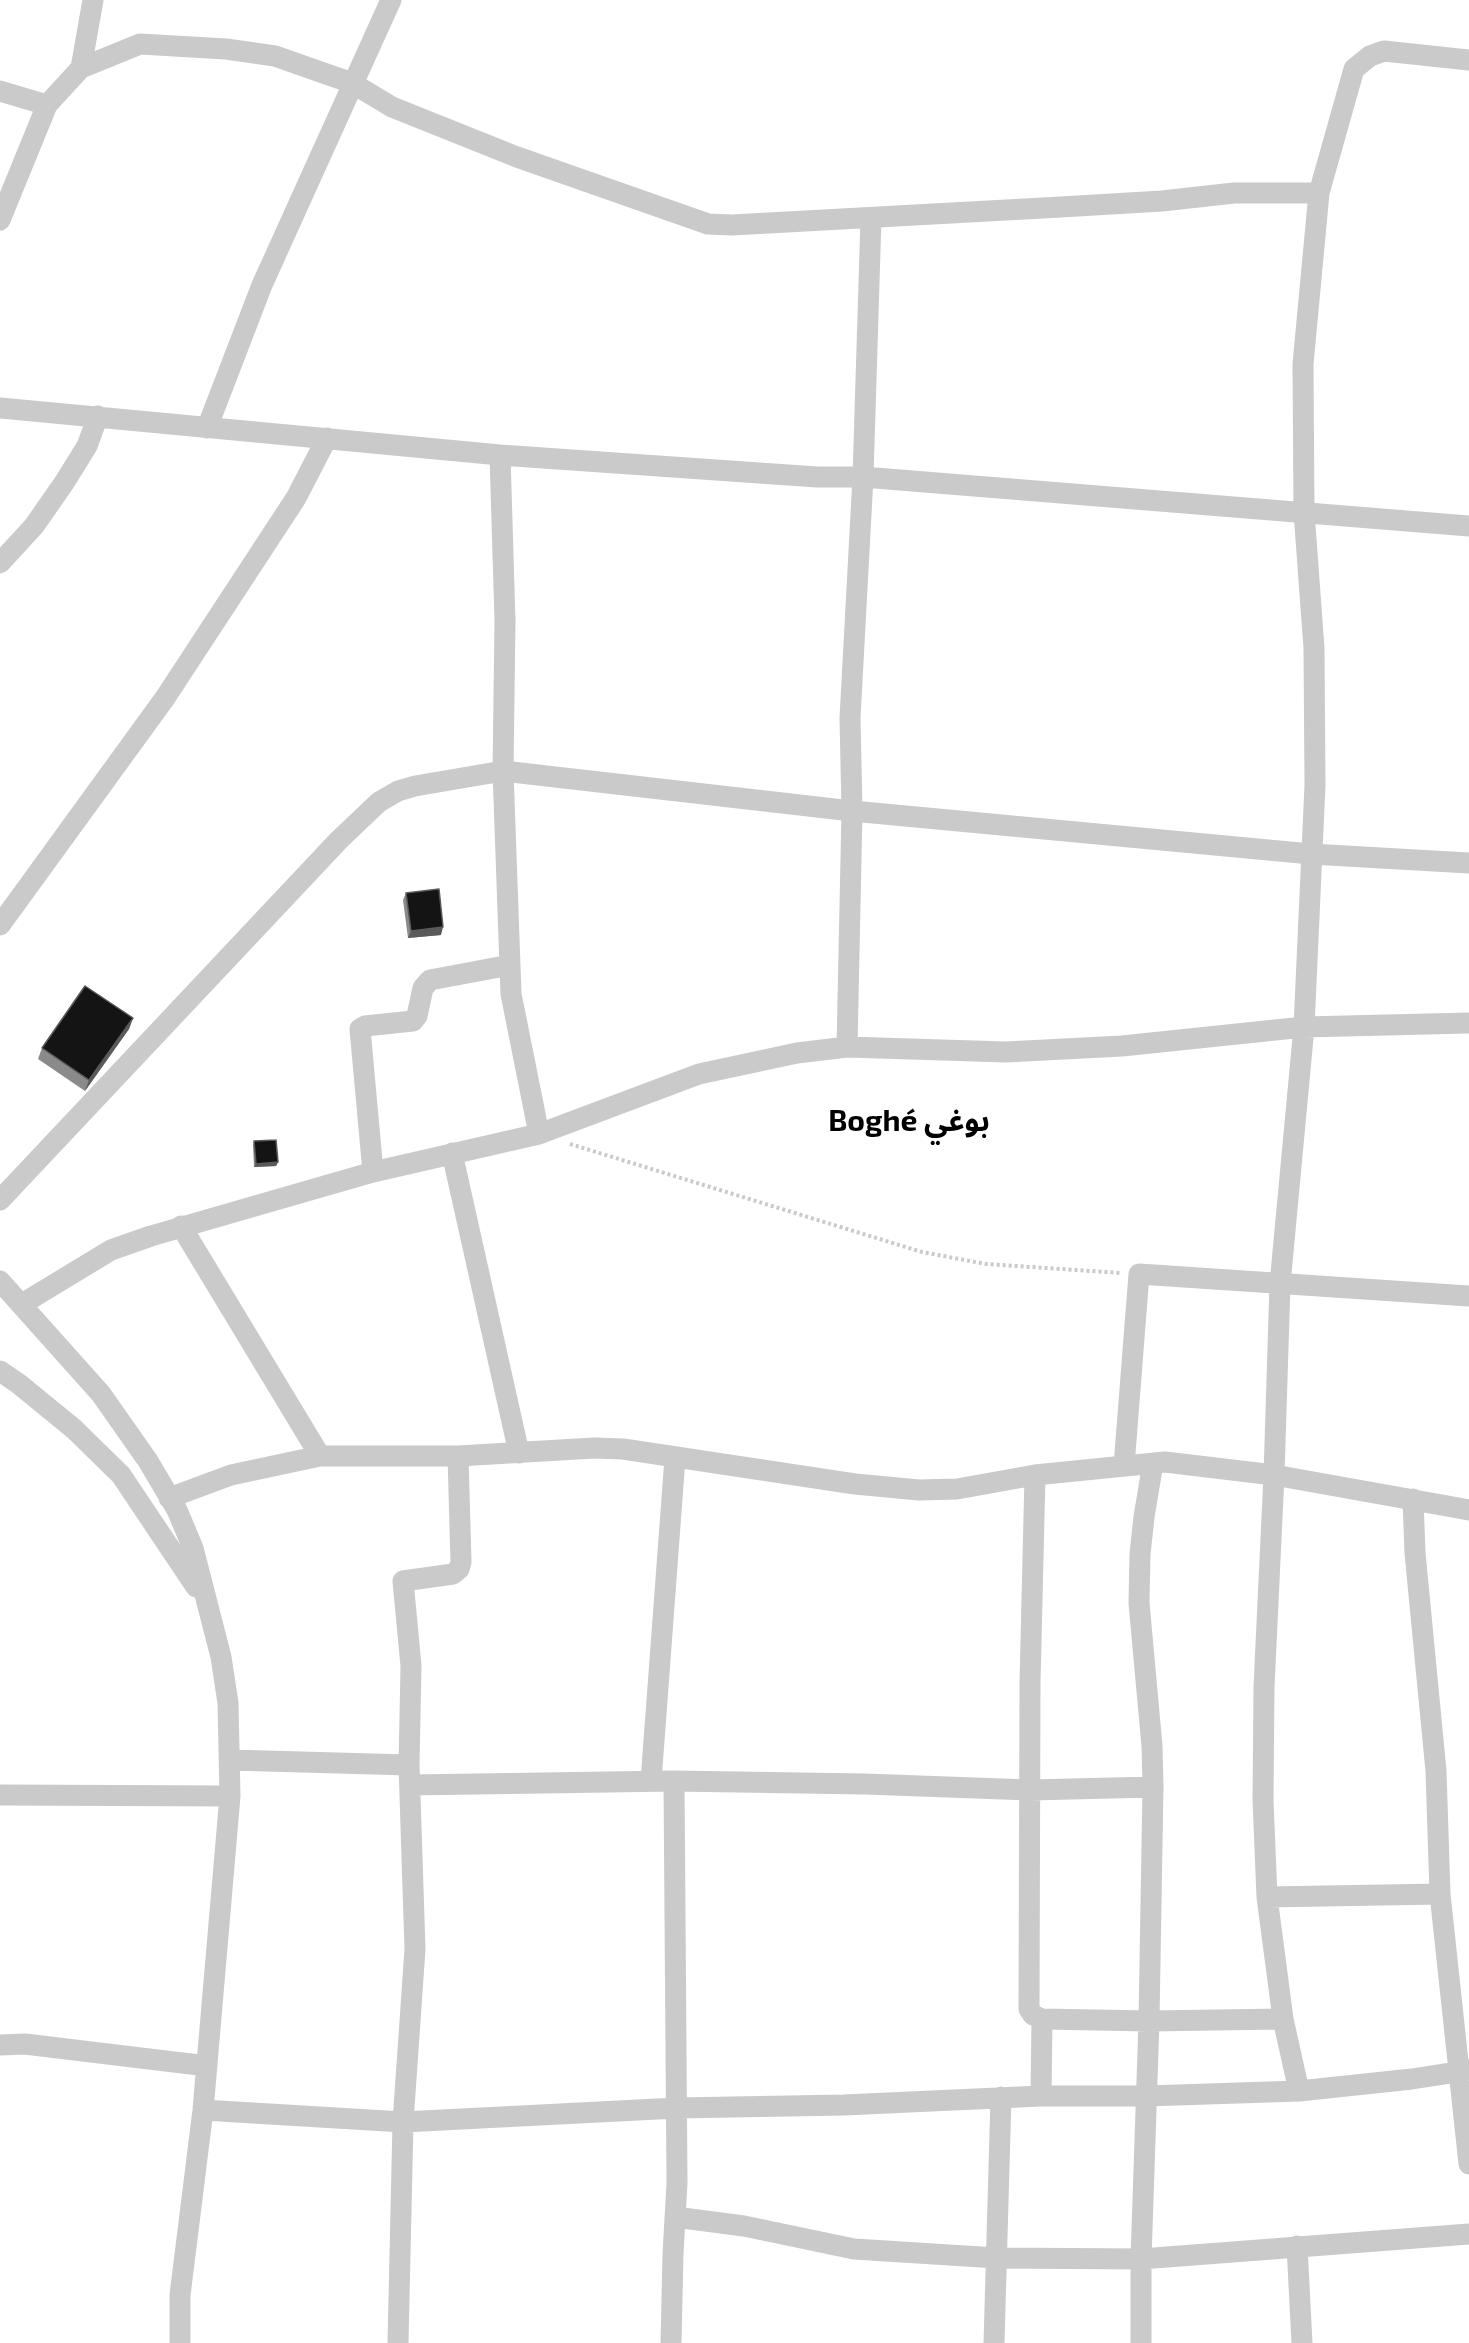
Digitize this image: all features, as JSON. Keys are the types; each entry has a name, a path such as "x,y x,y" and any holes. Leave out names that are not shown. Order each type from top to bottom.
{"street":[{"path":"81,68 93,0"},
{"path":"207,428 262,285 391,0"},
{"path":"0,220 47,105 81,68 140,44 226,49 275,56 352,83 392,107 517,157 708,224 732,225 871,218 1162,201 1234,193 1319,194"},
{"path":"1299,2091 1283,2019 1267,1897 1263,1728 1280,1284 1304,1027 1315,785 1314,648 1304,512 1303,364 1319,194 1354,69 1370,56 1384,51 1469,60"},
{"path":"0,90 47,105"},
{"path":"847,1047 852,811 850,718 863,477 871,218"},
{"path":"0,408 500,455 817,477 863,477 1469,526"},
{"path":"0,563 34,526 64,483 87,446 98,416"},
{"path":"0,925 165,698 296,498 327,438"},
{"path":"500,455 506,621 503,771 511,994 539,1134"},
{"path":"0,1200 339,840 379,802 415,786 503,771 852,811 1311,854 1469,862"},
{"path":"373,1172 360,1029 365,1026 413,1021 417,1016 423,988 430,980 510,965"},
{"path":"22,1304 111,1250 181,1226 373,1172 539,1134 699,1074 797,1053 847,1047 1006,1053 1122,1046 1304,1027 1469,1023"},
{"path":"452,1153 519,1453"},
{"path":"181,1226 320,1456"},
{"path":"1124,1466 1139,1274 1469,1296"},
{"path":"0,1281 101,1394 148,1461 170,1498 193,1548 221,1657 228,1703 230,1796 203,2110 180,2295 180,2343"},
{"path":"0,1371 20,1384 74,1429 120,1475 207,1602"},
{"path":"170,1498 231,1475 320,1456 458,1455 566,1449 623,1449 855,1484 919,1490 957,1489 1035,1475 1165,1462 1274,1475 1469,1510"},
{"path":"398,2343 403,2122 416,1949 410,1775 411,1666 403,1581 453,1574 459,1569 461,1562 458,1455"},
{"path":"651,1780 675,1458"},
{"path":"1141,2343 1141,2259 1149,2021 1153,1787 1152,1746 1139,1603 1140,1554 1153,1463"},
{"path":"1035,1475 1030,1683 1029,2009 1033,2015 1042,2019 1149,2021 1283,2019"},
{"path":"1413,1499 1414,1552 1437,1771 1440,1894 1464,2071 1469,2164"},
{"path":"230,1760 410,1775 865,1784 1030,1790 1153,1787"},
{"path":"671,2343 677,2108 674,1781"},
{"path":"0,1795 230,1796"},
{"path":"1267,1897 1440,1894"},
{"path":"1041,2096 1042,2019"},
{"path":"0,2045 25,2044 207,2066"},
{"path":"203,2110 403,2122 677,2108 843,2105 1001,2097 1146,2096 1299,2091 1464,2071"},
{"path":"994,2343 1001,2097"},
{"path":"675,2217 744,2226 854,2248 997,2258 1141,2259 1469,2234"},
{"path":"1297,2246 1302,2343"}],"path":[{"path":"539,1134 922,1252 986,1264 1139,1274"}],"building":[{"path":"439,889 443,927 411,931 406,893"},
{"path":"85,986 133,1018 89,1080 42,1048"},
{"path":"276,1140 278,1162 256,1164 254,1141"}],"district":[{"name":"Boghé بوغي","path":"909,1121"}]}
